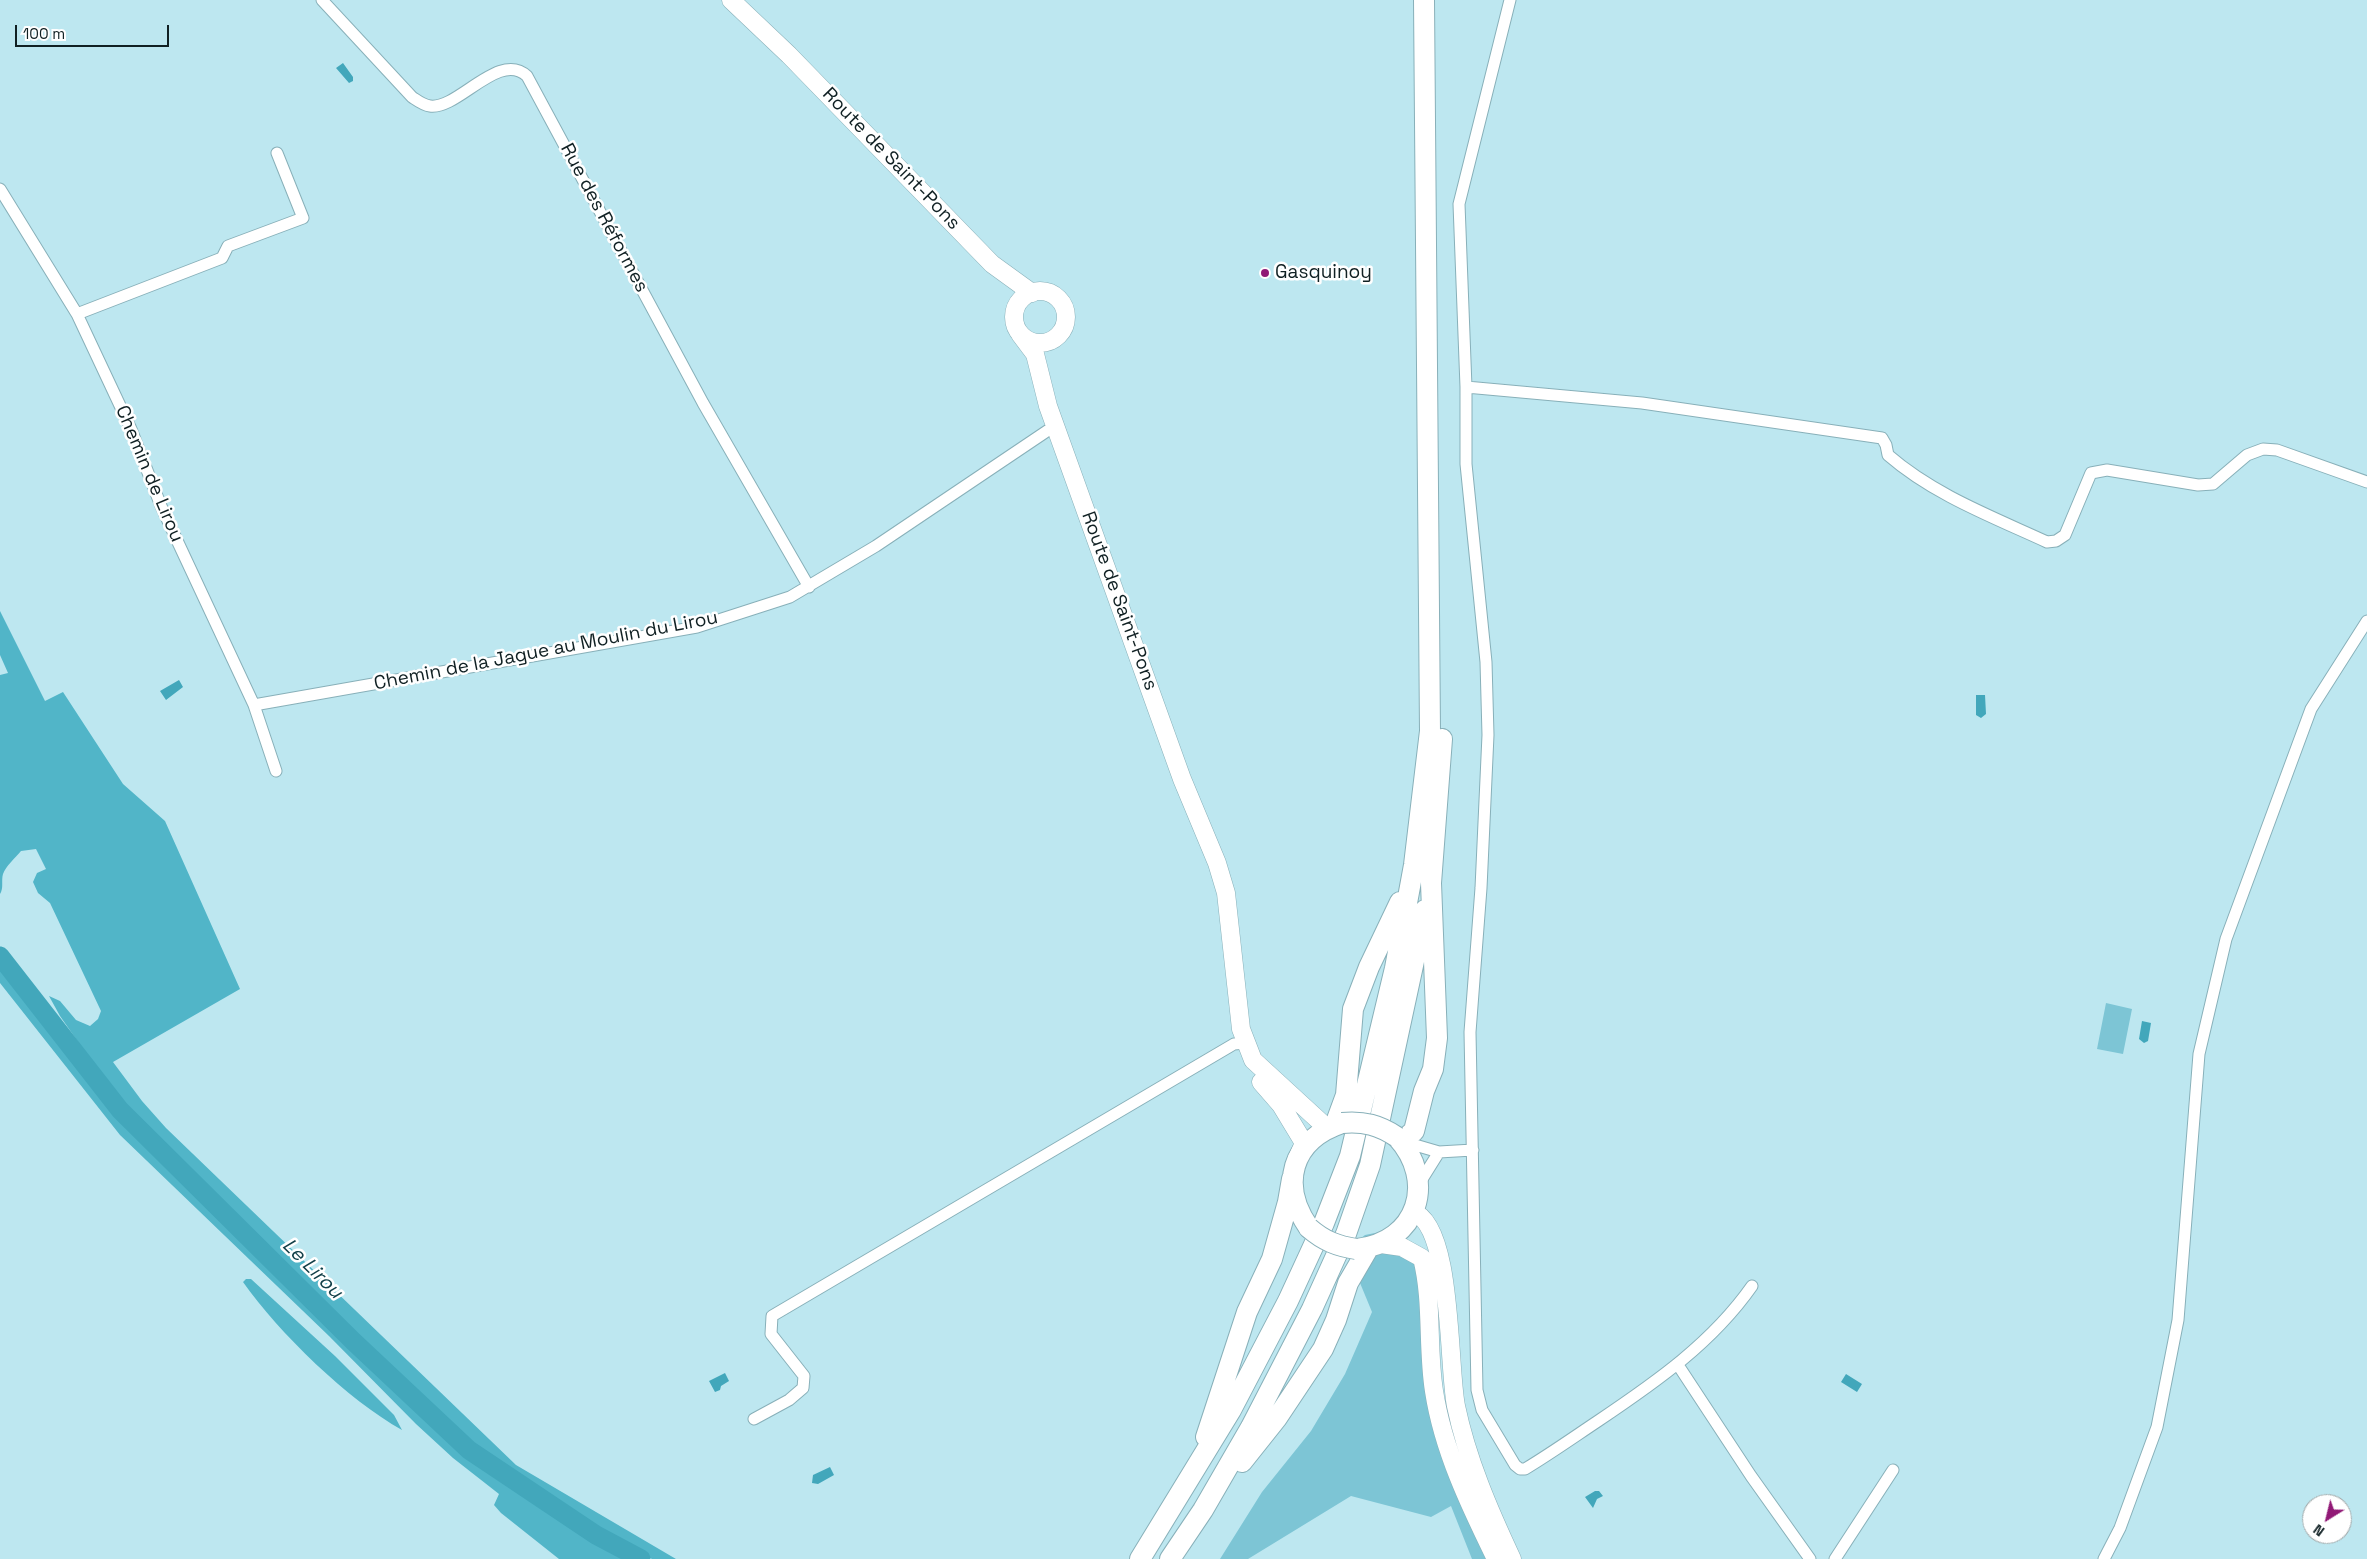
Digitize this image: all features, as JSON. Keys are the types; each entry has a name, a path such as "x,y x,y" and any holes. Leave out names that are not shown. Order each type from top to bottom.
{"highway":[{"path":"1140,1559 1168,1517 1231,1410 1288,1301 1324,1223 1346,1165 1394,968 1414,865 1430,731 1424,0"},
{"path":"1402,1143 1414,1132 1424,1091 1433,1069 1436,1046 1431,883 1442,731 1437,0"},
{"path":"1335,1125 1346,1095 1353,1009 1369,967 1402,898 1414,865"},
{"path":"1170,1559 1203,1510 1250,1427 1312,1309 1346,1234 1370,1165 1431,883"},
{"path":"1168,1517 1201,1453 1247,1312 1272,1259 1288,1202 1294,1170 1304,1148 1314,1136 1335,1125 1357,1122 1385,1129 1402,1143 1416,1166 1419,1184 1413,1212 1405,1225 1394,1236 1369,1247 1339,1246 1322,1240 1298,1214 1293,1196 1294,1170"},
{"path":"1203,1510 1277,1418 1323,1349 1336,1320 1348,1283 1369,1247"}],"main road":[{"name":"Route de Saint-Pons","path":"718,0 789,55"},
{"name":"Route de Saint-Pons","path":"731,0 789,55 992,264 1032,293"},
{"name":"Route de Saint-Pons","path":"992,264 1007,289 1015,309"},
{"path":"1041,292 1054,296 1064,309 1064,326 1054,339 1036,343 1020,334 1014,322 1015,309 1022,299 1032,293 1041,292"},
{"name":"Route de Saint-Pons","path":"1020,334 1035,354 1048,406 1182,779 1217,863 1226,892 1241,1029 1240,1043 1244,1061 1281,1105 1304,1143 1294,1170"},
{"name":"Route de Saint-Pons","path":"1054,339 1049,358 1056,426"},
{"name":"Route de Saint-Pons","path":"1240,1043 1253,1060 1335,1125"},
{"path":"1413,1212 1419,1214 1429,1227 1442,1259 1455,1405 1467,1450 1512,1559"},
{"path":"1369,1247 1402,1247 1422,1258 1427,1275 1429,1350 1433,1383 1443,1432 1465,1491 1496,1559"}],"street":[{"name":"Rue des Réformes","path":"322,0 406,91 422,104 430,106 441,105 478,82 508,69 517,69 526,76 703,403 809,587"},
{"path":"1510,0 1459,204 1466,387 1466,464 1486,662 1488,735 1481,888 1470,1032 1477,1390 1482,1410 1515,1465 1520,1469 1525,1469 1646,1389 1678,1365 1718,1327 1752,1286"},
{"path":"77,314 222,258 228,246 303,218 277,153"},
{"name":"Chemin de Lirou","path":"0,189 77,314 132,429 162,506 254,705 276,771"},
{"path":"1466,387 1642,403 1882,438 1886,445 1888,456 1909,474 2047,542 2056,541 2065,535 2091,473 2107,470 2198,485 2213,484 2248,455 2263,450 2277,450 2367,482"},
{"name":"Chemin de la Jague au Moulin du Lirou","path":"254,705 697,627 790,597 876,546 1056,426"},
{"path":"2104,1559 2120,1528 2158,1417 2178,1320 2199,1054 2226,939 2311,709 2367,620"},
{"path":"754,1419 789,1400 803,1388 804,1376 771,1334 772,1316 1240,1043"},
{"path":"1402,1143 1439,1152 1473,1150"},
{"path":"1419,1184 1439,1152"},
{"path":"1678,1365 1751,1476 1810,1559"},
{"path":"1835,1559 1894,1470"}],"shaded area":[{"path":"343,63 353,77 353,81 349,83 336,68"},
{"path":"0,611 45,701 63,692 123,784 165,821 240,989 113,1062 142,1101 166,1128 516,1465 676,1559 652,1559 598,1530 492,1460 458,1434 292,1276 125,1109 60,1016 49,996 60,1001 76,1020 90,1026 98,1019 101,1011 50,903 38,893 33,882 37,873 46,869 36,849 21,851 8,865 3,874 0,894 0,675 8,673 0,655"},
{"path":"179,680 183,687 166,700 160,691"},
{"path":"1976,695 1985,695 1986,714 1981,718 1976,715"},
{"path":"0,950 28,984 123,1117 298,1291 454,1441 506,1479 631,1559 559,1559 501,1513 494,1505 499,1494 453,1458 416,1424 329,1336 120,1135 0,983"},
{"path":"2106,1003 2132,1009 2123,1054 2097,1049"},
{"path":"2142,1021 2151,1023 2148,1041 2144,1043 2139,1039"},
{"path":"1385,1231 1419,1261 1427,1355 1493,1559 1472,1559 1451,1506 1431,1517 1351,1496 1248,1559 1220,1559 1262,1492 1311,1431 1345,1374 1372,1312 1346,1249 1365,1235"},
{"path":"246,1279 251,1279 335,1356 394,1415 402,1430 359,1401 316,1364 258,1302 243,1282"},
{"path":"725,1373 729,1381 721,1386 720,1390 715,1392 709,1381"},
{"path":"1846,1374 1862,1384 1857,1392 1841,1382"},
{"path":"830,1467 834,1475 818,1484 812,1483 813,1475"},
{"path":"1595,1491 1599,1491 1603,1496 1597,1499 1593,1508 1585,1497"}],"waterway":[{"name":"Le Lirou","path":"0,956 120,1110 353,1341 469,1450 596,1535 641,1559"}],"place":[{"name":"Gasquinoy","path":"1265,273"}]}
